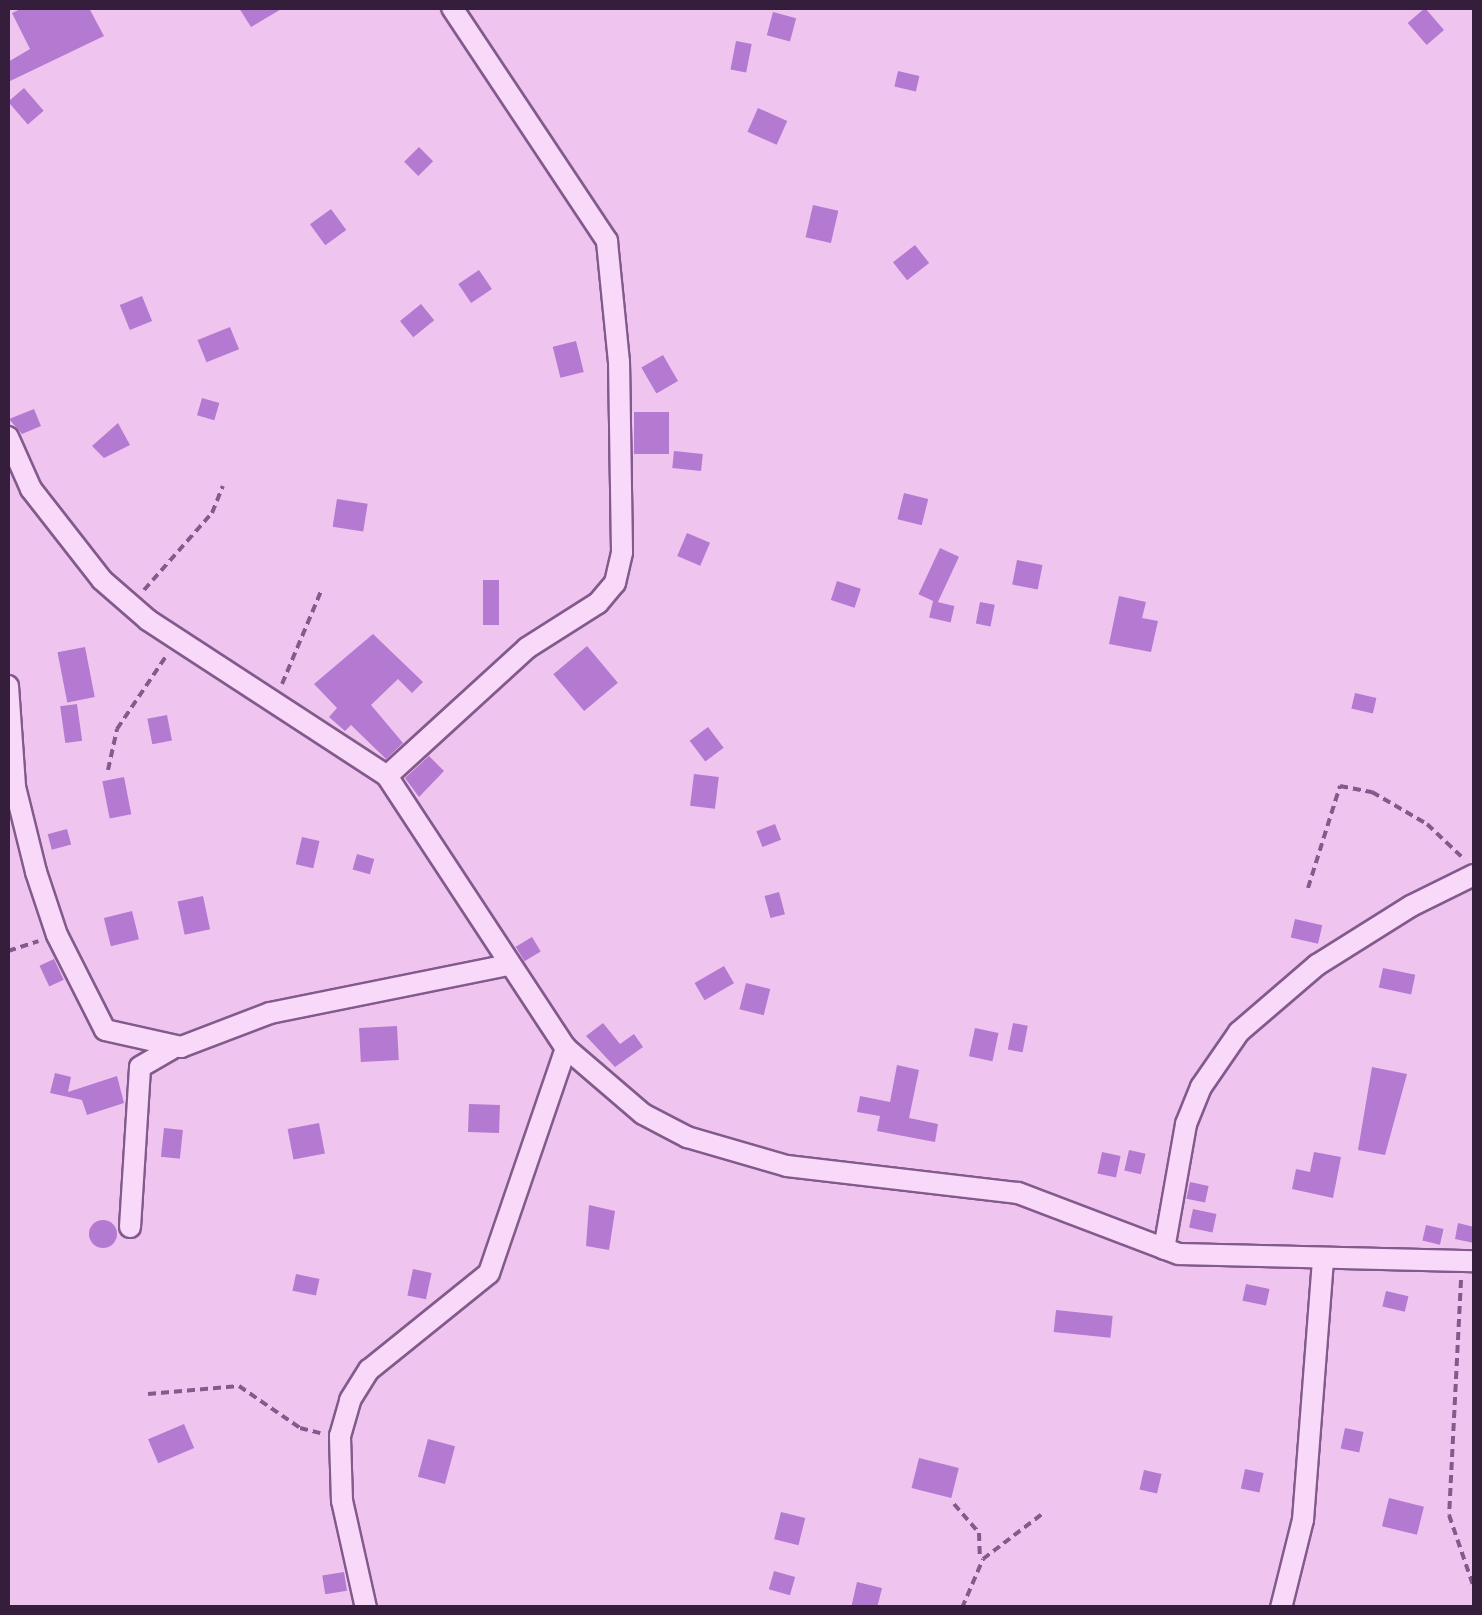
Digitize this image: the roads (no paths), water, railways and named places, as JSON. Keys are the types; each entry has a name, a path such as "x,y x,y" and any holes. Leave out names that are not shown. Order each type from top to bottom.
{"street":[{"path":"387,776 516,656 598,603 620,572 622,552 619,362 607,241 452,8"},
{"path":"8,437 57,527 131,605 387,776 566,1048 607,1089 687,1137 786,1166 1018,1193 1164,1250 1200,1258 1468,1260"},
{"path":"8,686 16,788 57,935 97,1022 114,1034 173,1048"},
{"path":"1164,1250 1186,1124 1239,1032 1317,966 1474,876"},
{"path":"130,1227 140,1068 173,1048 270,1013 508,964"},
{"path":"366,1608 347,1540 340,1436 358,1382 489,1273 566,1048"},
{"path":"1281,1608 1304,1520 1324,1259"}]}
